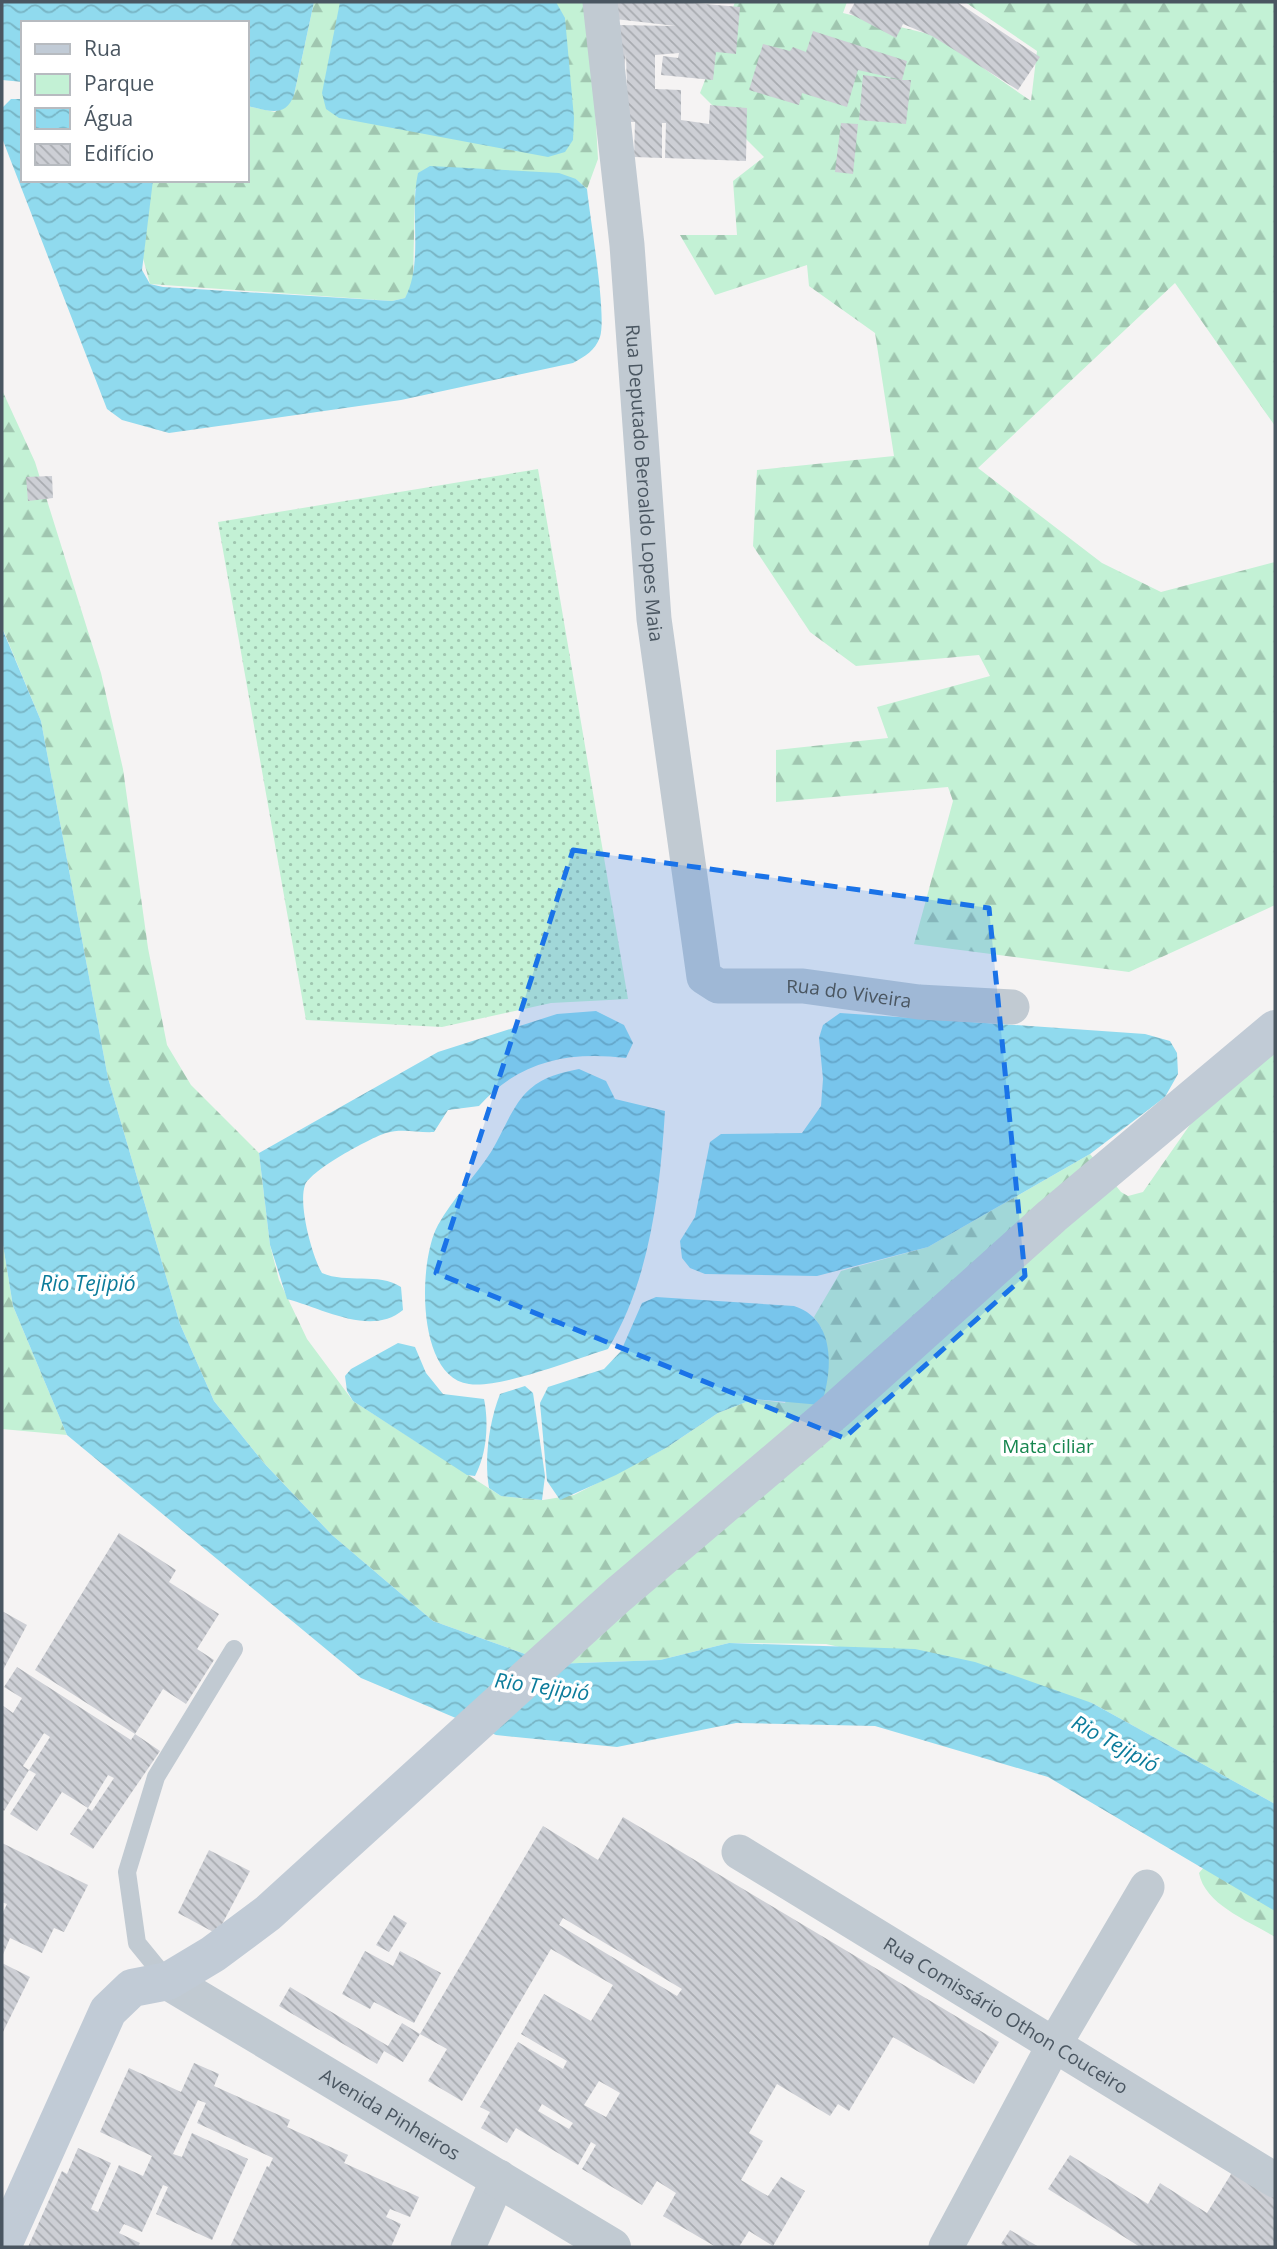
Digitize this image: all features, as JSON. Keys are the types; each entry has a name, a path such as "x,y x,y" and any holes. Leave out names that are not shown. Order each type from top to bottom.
{"main road":[{"path":"2,2247 108,2011 132,1988 168,1981 214,1954 268,1913 618,1595 835,1410 1052,1216 1275,1029"}],"street":[{"name":"Rua Deputado Beroaldo Lopes Maia","path":"600,2 627,245 654,619 702,963"},
{"name":"Rua do Viveira","path":"702,963 708,982 718,986 803,986 919,1002 1012,1007"},
{"name":"Rua Comissário Othon Couceiro","path":"738,1852 1275,2180"},
{"path":"946,2247 1054,2045 1147,1887"},
{"name":"Avenida Pinheiros","path":"168,1981 612,2247"},
{"path":"468,2247 499,2177"}],"lane":[{"path":"168,1981 136,1942 127,1872 156,1777 234,1648"}],"highlighted area":[{"path":"573,850 989,908 1025,1276 844,1438 436,1273"}],"green space":[{"path":"314,2 583,2 590,19 598,159 587,189 576,179 415,189 413,283 405,298 392,301 150,284 143,258 152,182 248,182 248,106 275,112 294,95"},
{"path":"735,2 847,2 843,13 937,36 1031,101 1037,51 965,2 1275,2 1275,426 1175,283 978,468 1102,563 1161,592 1275,562 1275,905 1129,972 914,944 953,801 948,787 776,802 776,750 888,738 877,707 990,676 979,655 856,666 810,632 753,546 757,470 894,456 875,333 809,286 807,265 715,295 680,235 737,235 733,181 764,157 700,93"},
{"name":"Mata ciliar","path":"2,390 35,462 101,673 123,769 148,948 167,1045 191,1085 259,1153 270,1245 279,1280 307,1339 353,1401 501,1496 543,1500 574,1495 666,1448 718,1413 754,1399 785,1403 822,1329 814,1317 841,1271 928,1247 1090,1154 1121,1192 1128,1196 1143,1192 1252,1036 1275,1009 1275,1804 1092,1703 826,1644 729,1643 660,1660 553,1664 433,1621 332,1535 263,1462 214,1401 180,1324 108,1078 41,721 2,627"},
{"path":"538,469 628,999 551,1003 442,1027 306,1020 218,522"},
{"path":"2,1239 13,1306 67,1435 2,1429"},
{"path":"1210,1860 1275,1887 1275,1937 1229,1911 1210,1894 1199,1873"}],"water":[{"path":"2,2 314,2 294,95 290,103 281,110 269,111 248,106 248,21 21,21 21,82 2,80"},
{"path":"340,2 556,2 565,18 574,118 573,140 565,152 548,157 339,118 326,109 322,93"},
{"path":"11,99 21,99 21,182 153,182 142,270 150,284 163,287 392,301 405,298 414,269 418,173 430,166 559,173 576,179 587,189 600,289 600,337 592,350 573,363 401,400 169,433 122,420 107,409 2,138 2,108"},
{"name":"Rio Tejipió","path":"2,628 41,721 108,1078 180,1324 214,1401 263,1462 332,1535 433,1621 553,1664 660,1660 729,1643 915,1649 975,1662 1092,1703 1275,1804 1275,1911 1048,1777 875,1726 736,1723 617,1747 496,1735 361,1678 67,1435 13,1306 2,1239"},
{"path":"596,1011 624,1025 633,1043 626,1058 565,1058 528,1069 494,1091 479,1106 448,1110 434,1132 398,1131 378,1136 329,1163 305,1185 303,1204 307,1230 322,1273 342,1278 382,1280 401,1287 403,1310 390,1318 361,1321 287,1299 270,1245 259,1153 438,1052 557,1014"},
{"path":"840,1013 1145,1034 1170,1041 1177,1053 1178,1074 1165,1097 1090,1154 928,1247 817,1276 705,1274 690,1268 682,1258 680,1241 695,1217 710,1142 721,1134 802,1133 821,1106 823,1079 819,1038 823,1025"},
{"path":"579,1069 606,1081 615,1099 665,1111 656,1203 634,1294 608,1349 518,1378 469,1384 452,1377 439,1361 431,1340 425,1289 431,1242 444,1215 491,1152 524,1095 547,1078"},
{"path":"656,1297 794,1306 808,1313 818,1322 828,1348 828,1377 821,1405 754,1399 718,1413 666,1448 616,1475 560,1500 547,1481 540,1403 548,1387 604,1369 621,1351 642,1303"},
{"path":"398,1343 415,1347 426,1373 443,1394 484,1399 486,1438 475,1476 467,1475 353,1401 347,1391 345,1376 351,1369"},
{"path":"525,1386 533,1393 545,1476 542,1500 501,1496 489,1488 489,1441 500,1394"}],"building":[{"path":"617,2 681,2 740,7 736,54 716,52 713,80 661,75 663,56 678,58 679,53 655,55 655,89 681,90 681,120 709,124 710,105 747,108 746,161 665,158 666,123 662,123 662,158 634,157 635,122 628,122 626,54 622,87 615,25 676,26 615,19"},
{"path":"855,2 957,2 1040,57 1018,90 932,36 903,24 896,38 849,13"},
{"path":"813,31 907,61 902,80 858,70 847,107 802,93 799,105 749,90 763,44 790,51 793,47 806,52"},
{"path":"863,75 911,80 906,124 859,120"},
{"path":"841,123 858,124 853,174 835,172"},
{"path":"52,476 53,498 28,501 26,477"},
{"path":"119,1533 176,1570 169,1582 219,1614 197,1649 214,1660 186,1704 163,1689 135,1734 35,1670"},
{"path":"2,1611 27,1625 2,1672"},
{"path":"17,1667 131,1740 135,1734 160,1751 93,1849 70,1834 88,1808 62,1792 37,1831 10,1814 36,1774 29,1770 4,1811 2,1705 13,1713 22,1698 4,1687","holes":["44,1733 50,1737 29,1770 23,1766","108,1775 114,1778 92,1811 88,1808"]},
{"path":"623,1817 999,2042 974,2084 893,2037 849,2111 838,2104 830,2116 777,2084 749,2133 763,2141 741,2180 768,2196 781,2177 805,2191 773,2246 749,2231 739,2247 716,2247 663,2216 676,2193 657,2181 642,2205 582,2169 596,2145 591,2142 578,2165 516,2128 507,2143 481,2128 490,2112 480,2107 518,2042 563,2069 567,2061 521,2034 544,1994 591,2021 613,1985 551,1949 462,2101 428,2081 447,2049 420,2034 543,1826 598,1860","holes":["563,1918 682,1989 677,1996 559,1925","599,2081 620,2093 606,2117 584,2105","542,2104 573,2123 569,2129 538,2111"]},
{"path":"2,1843 88,1885 64,1932 54,1928 42,1953 10,1938 2,1957 2,1914 7,1904 2,1902"},
{"path":"209,1850 250,1871 217,1934 178,1913"},
{"path":"394,1915 407,1923 389,1952 376,1945"},
{"path":"365,1951 393,1966 400,1951 441,1973 414,2023 374,2002 370,2009 342,1994"},
{"path":"2,1963 30,1977 2,2034"},
{"path":"290,1987 388,2046 402,2023 420,2034 403,2062 384,2051 377,2064 279,2006"},
{"path":"194,2063 219,2074 214,2086 290,2120 287,2127 348,2155 344,2163 419,2197 410,2217 390,2209 386,2217 401,2224 391,2247 230,2247 273,2158 197,2123 206,2103 198,2100 173,2154 182,2157 192,2133 248,2159 212,2240 156,2214 168,2187 163,2185 142,2232 124,2224 119,2233 140,2243 138,2247 28,2247 62,2171 67,2174 78,2148 111,2163 91,2209 98,2212 119,2165 143,2176 152,2156 100,2132 129,2068 181,2092"},
{"path":"1070,2155 1148,2204 1160,2183 1207,2213 1233,2171 1275,2198 1275,2247 1140,2247 1048,2189"},
{"path":"1010,2230 1039,2247 1007,2247 1001,2244"}]}
